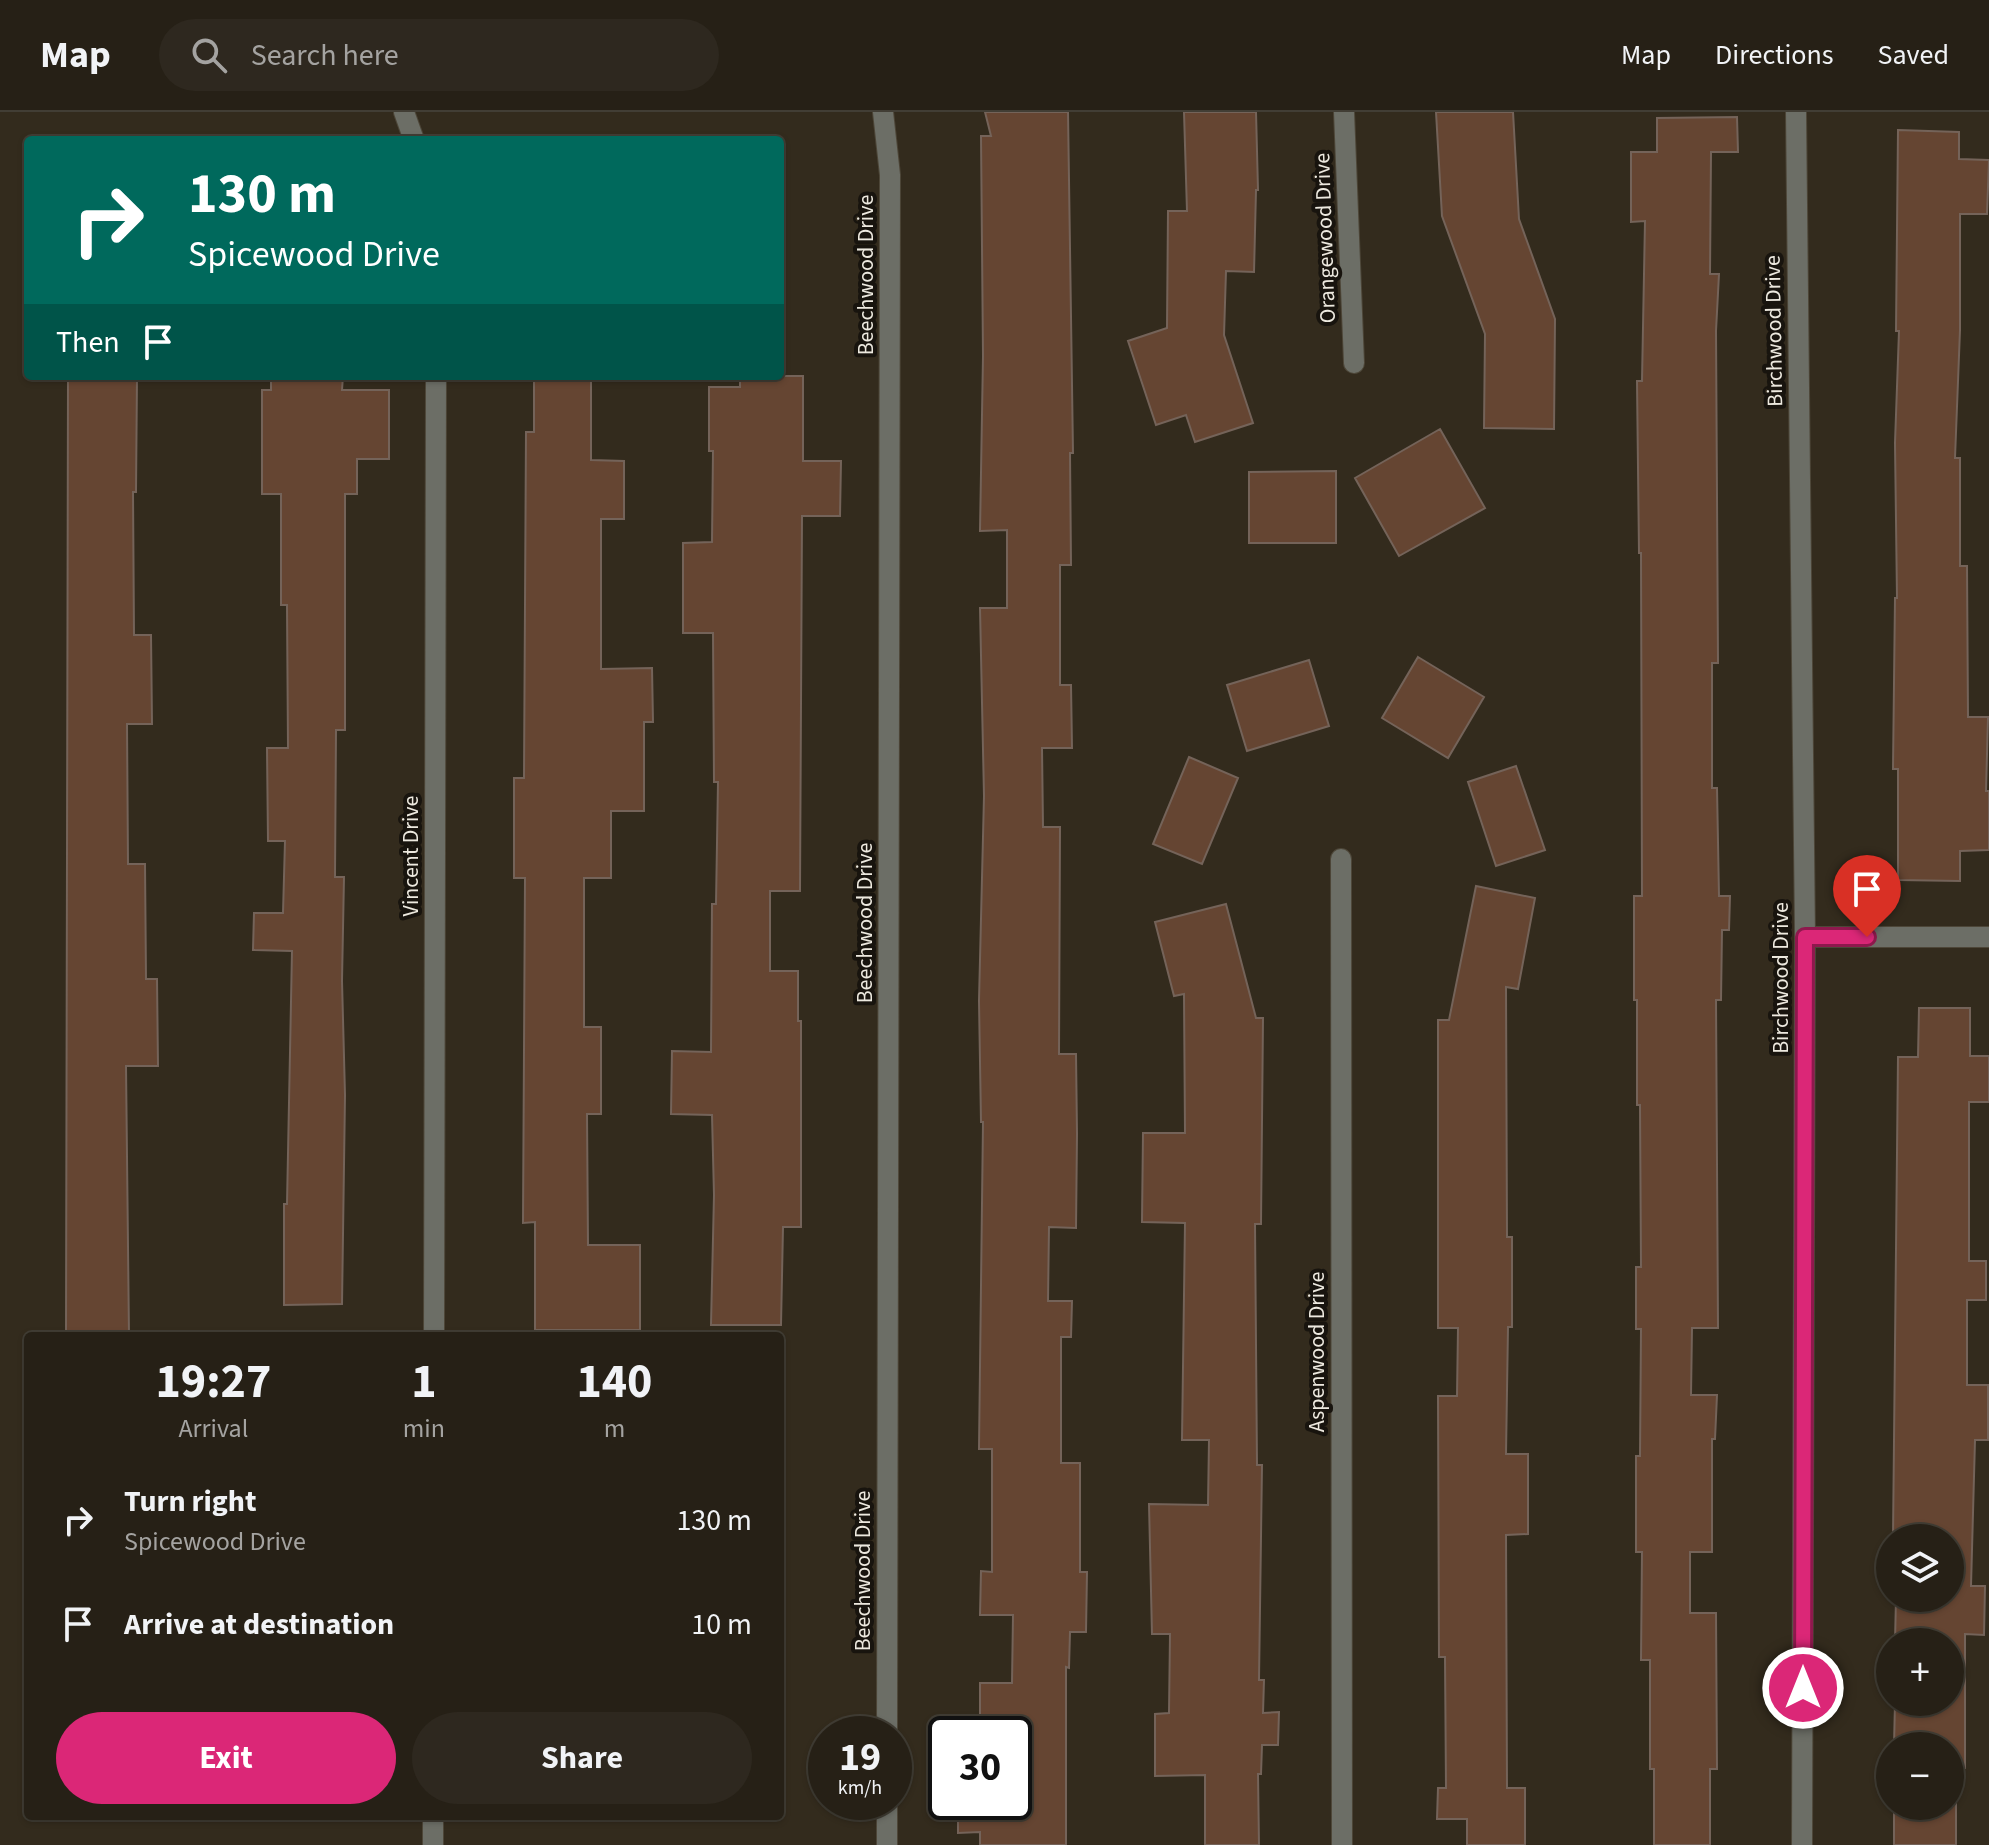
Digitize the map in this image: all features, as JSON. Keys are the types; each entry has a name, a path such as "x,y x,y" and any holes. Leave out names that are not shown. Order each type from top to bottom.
{"street":[{"path":"404,112 413,136"},
{"name":"Beechwood Drive","path":"883,112 890,175 887,1716"},
{"name":"Orangewood Drive","path":"1344,112 1354,363"},
{"name":"Birchwood Drive","path":"1796,112 1805,937 1802,1845"},
{"name":"Vincent Drive","path":"434,1332 436,380"},
{"name":"Aspenwood Drive","path":"1341,859 1342,1845"},
{"path":"1805,937 1989,937"},
{"path":"433,1820 433,1845"},
{"path":"887,1820 887,1845"}],"building":[{"path":"985,112 1068,112 1073,453 1070,453 1071,565 1060,565 1060,685 1071,685 1072,748 1042,748 1043,827 1060,827 1059,1054 1076,1054 1076,1228 1049,1227 1048,1301 1072,1301 1071,1337 1061,1337 1061,1463 1080,1463 1080,1572 1087,1572 1086,1632 1070,1632 1069,1668 1066,1667 1066,1845 980,1845 980,1832 958,1833 958,1820 1032,1820 1032,1716 980,1716 980,1683 1012,1683 1013,1615 980,1615 981,1571 992,1572 992,1449 979,1449 983,1122 979,1001 984,796 980,608 1007,608 1007,530 980,531 983,356 981,136 991,136"},
{"path":"1184,112 1256,112 1258,190 1254,272 1226,271 1224,335 1253,423 1195,442 1186,415 1156,425 1128,341 1167,328 1168,211 1187,211"},
{"path":"1436,112 1513,112 1519,219 1555,319 1554,429 1484,428 1485,334 1442,216"},
{"path":"1737,117 1738,152 1711,152 1710,274 1719,274 1716,331 1718,663 1712,663 1712,788 1717,788 1719,896 1730,896 1729,930 1722,930 1721,1000 1716,1000 1718,1328 1692,1328 1691,1395 1717,1395 1715,1439 1712,1439 1712,1552 1690,1552 1690,1613 1716,1613 1717,1769 1710,1769 1710,1845 1654,1845 1650,1660 1641,1660 1642,1552 1636,1552 1641,1329 1636,1329 1636,1267 1641,1267 1634,896 1642,896 1637,381 1642,381 1645,221 1631,222 1631,152 1657,152 1657,118"},
{"path":"1898,130 1959,132 1959,159 1989,160 1987,214 1960,214 1955,458 1960,458 1960,566 1967,566 1968,717 1988,717 1986,791 1989,791 1989,850 1960,851 1960,881 1898,880 1898,769 1893,769 1897,598"},
{"path":"784,376 803,376 803,461 841,461 840,516 802,516 800,891 770,891 770,971 798,971 798,1021 801,1021 801,1227 783,1227 781,1325 711,1325 712,1115 671,1114 672,1051 711,1052 712,904 716,904 718,782 714,782 713,633 683,633 683,543 712,542 713,451 709,451 709,387 740,387 740,380 784,380"},
{"path":"68,380 137,380 136,492 133,492 134,635 151,635 152,724 127,724 128,864 145,864 146,979 157,979 158,1066 126,1066 129,1332 66,1332"},
{"path":"271,380 343,380 342,390 389,390 389,459 357,459 357,494 345,494 345,730 336,730 335,877 344,877 342,1304 284,1305 292,951 253,950 254,913 283,913 285,841 268,841 267,748 288,748 287,605 281,605 281,494 262,494 262,390 271,390"},
{"path":"534,380 591,380 591,460 624,461 624,519 601,519 601,669 652,668 653,722 644,722 644,811 611,811 611,878 584,878 584,1027 601,1027 601,1114 587,1114 588,1245 640,1245 640,1330 535,1330 535,1222 523,1223 525,878 514,878 514,778 524,778 526,432 534,432"},
{"path":"1440,429 1485,508 1399,556 1355,478"},
{"path":"1336,471 1336,543 1249,543 1249,472"},
{"path":"1418,657 1484,697 1448,758 1382,718"},
{"path":"1309,660 1329,726 1247,751 1227,685"},
{"path":"1189,757 1238,778 1202,864 1153,844"},
{"path":"1516,766 1545,850 1496,866 1468,782"},
{"path":"1476,886 1535,898 1518,989 1506,987 1507,1237 1512,1237 1512,1327 1508,1327 1506,1454 1528,1454 1528,1534 1506,1535 1507,1788 1525,1788 1525,1845 1467,1845 1467,1819 1437,1819 1438,1788 1446,1788 1445,1657 1439,1657 1438,1396 1457,1396 1458,1328 1438,1328 1438,1020 1449,1020"},
{"path":"1226,904 1256,1018 1263,1018 1261,1224 1255,1224 1257,1465 1262,1465 1259,1680 1264,1680 1263,1713 1279,1712 1278,1745 1262,1745 1261,1774 1258,1774 1259,1845 1205,1845 1205,1775 1155,1776 1155,1714 1169,1713 1170,1634 1152,1634 1149,1504 1208,1505 1209,1440 1182,1440 1185,1223 1142,1222 1143,1133 1185,1133 1184,994 1174,996 1155,922"},
{"path":"1919,1008 1970,1008 1970,1056 1989,1056 1989,1102 1969,1102 1969,1261 1986,1261 1986,1300 1967,1300 1967,1385 1988,1385 1988,1440 1975,1440 1971,1586 1985,1586 1984,1635 1965,1634 1965,1768 1964,1732 1894,1732 1895,1716 1964,1716 1964,1628 1895,1628 1896,1612 1964,1612 1964,1524 1893,1524 1898,1057 1918,1057"},
{"path":"1894,1820 1956,1820 1956,1845 1894,1845"}],"route":[{"path":"1803,1688 1805,937 1867,937"}]}
